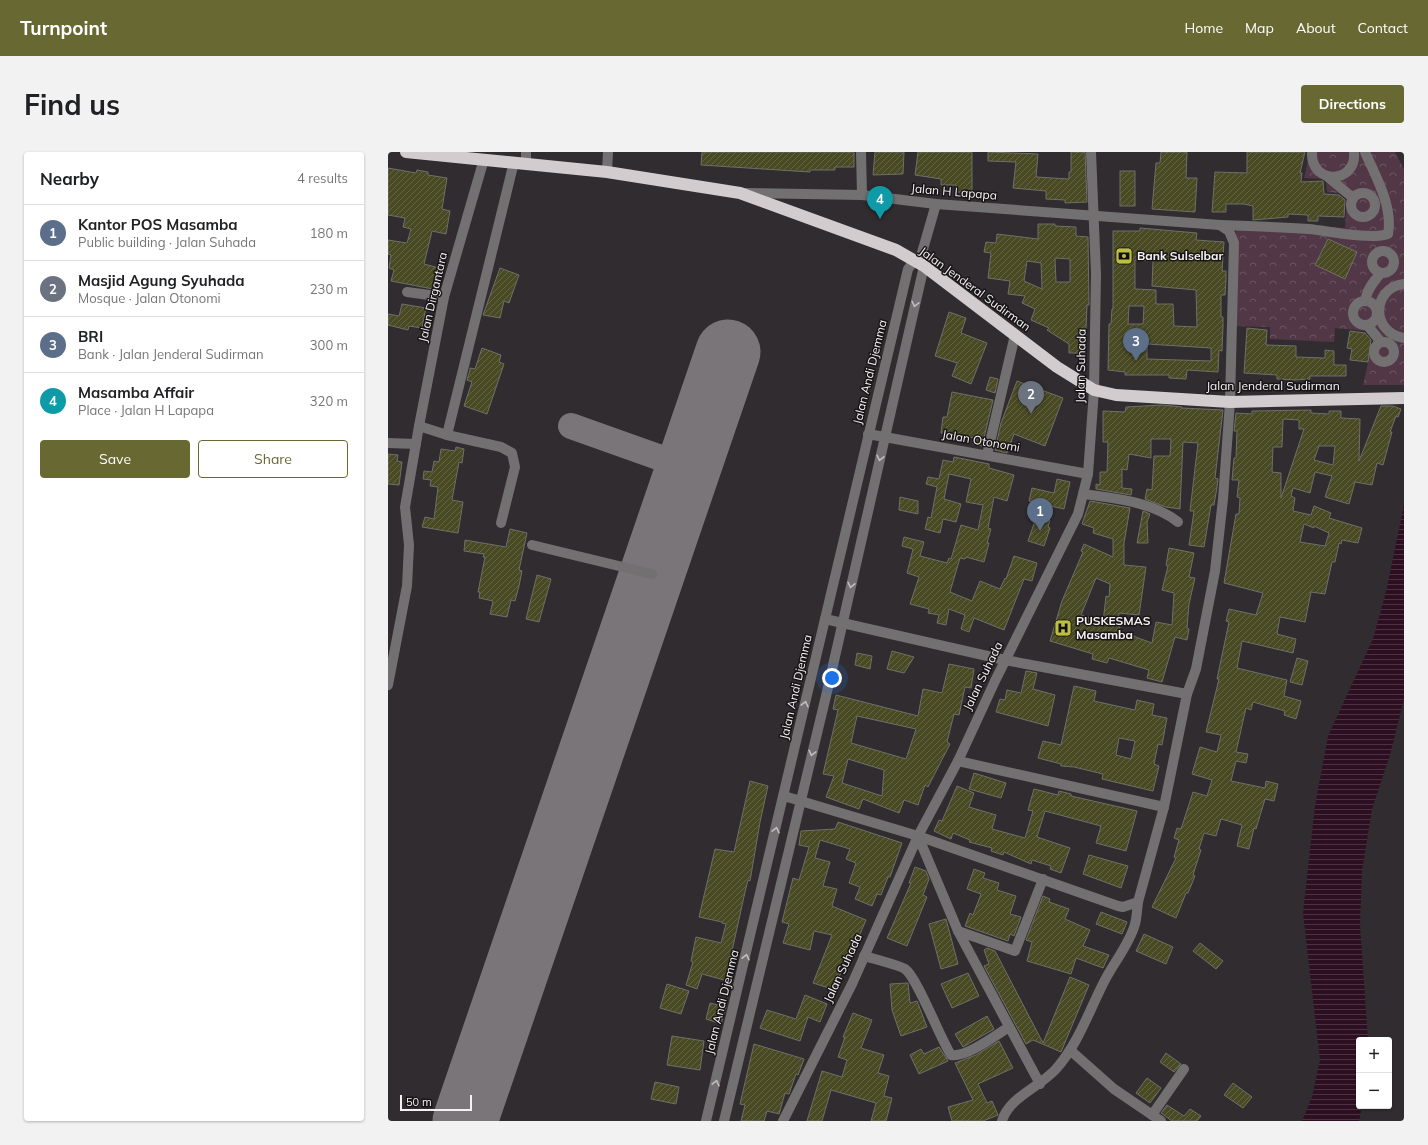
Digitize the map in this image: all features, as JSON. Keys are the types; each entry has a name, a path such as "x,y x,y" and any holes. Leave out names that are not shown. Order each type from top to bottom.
{"highway":[{"name":"Jalan Jenderal Sudirman","path":"406,152 484,159 522,159 740,193 896,250 919,263 1057,367 1094,390 1116,395 1230,402 1404,398"}],"street":[{"path":"607,172 608,152"},
{"path":"861,152 862,195"},
{"name":"Jalan Suhada","path":"783,1121 864,956 918,836 958,761 1005,660 1078,514 1088,474 1094,390 1095,215 1091,152"},
{"path":"1312,152 1315,167 1318,171 1335,179 1353,198 1352,209 1357,216 1357,234"},
{"path":"1335,179 1348,172 1351,168 1354,152"},
{"path":"1365,152 1381,188 1390,216 1388,234 1383,235 1384,250"},
{"name":"Jalan Dirgantara","path":"388,685 407,586 409,545 405,507 419,426 444,297 484,159"},
{"path":"447,435 522,159"},
{"name":"Jalan H Lapapa","path":"740,193 862,195 936,204 1220,225 1308,229 1383,235"},
{"path":"1353,198 1360,194 1367,194 1374,204 1373,212 1370,215 1366,217 1357,216"},
{"path":"724,1121 885,436 919,263 936,204"},
{"path":"1002,1121 1004,1113 1013,1104 1056,1070 1070,1050 1106,979 1132,933 1135,924 1138,902 1164,807 1187,694 1196,669 1215,571 1230,402 1234,243 1228,231 1220,225"},
{"path":"1366,301 1365,297 1371,287 1385,272 1394,266 1394,258 1392,254 1384,250 1377,252 1373,258 1375,269 1385,272 1403,284"},
{"name":"Jalan Andi Djemma","path":"706,1121 908,269 919,263"},
{"path":"1382,342 1375,347 1374,355 1376,359 1384,362 1391,359 1401,346 1403,338 1386,330 1379,313 1379,307 1384,295 1394,287 1403,284"},
{"path":"408,292 444,297"},
{"path":"1366,301 1358,304 1353,314 1356,321 1367,325 1382,342 1391,346 1393,355"},
{"path":"1366,301 1373,305 1376,313 1374,321 1367,325"},
{"path":"987,455 1015,335"},
{"path":"419,426 447,435 501,447 512,453 515,467 501,523"},
{"name":"Jalan Otonomi","path":"868,434 1088,474"},
{"path":"388,443 416,444"},
{"path":"1083,494 1101,496 1148,507 1171,517 1178,522"},
{"path":"532,545 652,574"},
{"path":"825,619 1005,660 1187,694"},
{"path":"958,761 1164,807"},
{"path":"784,796 918,836 1118,906 1123,907 1138,902"},
{"path":"918,836 958,931 1040,1084"},
{"path":"958,931 1016,951 1043,879"},
{"path":"864,956 906,970 915,983 944,1044 951,1054 957,1056 967,1052 1009,1027"},
{"path":"729,1029 745,1032"},
{"path":"1070,1050 1114,1090 1161,1121"},
{"path":"1152,1115 1184,1069"}],"green space":[{"path":"1310,152 1395,152 1404,169 1404,385 1363,385 1375,332 1335,328 1334,342 1270,339 1270,327 1234,326 1236,221 1345,228 1347,194 1327,192 1326,179 1304,178"}],"shaded area":[{"path":"1404,505 1404,699 1390,755 1372,809 1362,871 1360,925 1368,1037 1356,1037 1356,1109 1361,1109 1359,1121 1302,1121 1312,1097 1320,1060 1303,913 1315,806 1328,736 1373,639 1386,592"}],"building":[{"path":"702,152 854,152 854,167 835,167 835,170 810,170 810,172 701,165"},
{"path":"875,152 904,152 903,174 873,175"},
{"path":"918,152 972,152 972,192 956,192 956,185 941,185 941,179 915,175"},
{"path":"988,152 1038,154 1036,177 1069,179 1069,172 1071,172 1071,152 1085,152 1087,202 1065,203 1065,200 1046,199 1046,191 1013,188 1016,162 988,161"},
{"path":"1161,152 1187,152 1186,178 1197,178 1195,212 1152,209 1156,163 1160,163"},
{"path":"1247,152 1305,152 1300,173 1302,173 1301,182 1323,181 1324,194 1339,195 1345,200 1344,217 1318,216 1318,221 1308,221 1308,215 1288,214 1288,217 1253,220 1253,206 1244,204 1226,204 1226,212 1212,212 1215,172 1247,173"},
{"path":"388,168 416,173 417,170 428,172 428,175 447,178 442,209 450,211 446,234 432,231 424,264 439,268 433,289 391,281 394,270 389,268 391,255 388,254 388,240 407,243 411,229 403,227 405,218 388,215"},
{"path":"1120,171 1135,171 1135,206 1120,206"},
{"path":"1038,224 1055,224 1055,226 1076,227 1076,236 1088,237 1089,305 1087,305 1085,353 1069,353 1069,344 1047,330 1049,328 1031,320 1035,309 1022,303 1025,296 1008,294 1010,281 988,278 991,253 984,252 986,242 996,243 997,234 1038,239","holes":["1055,258 1070,259 1070,282 1056,282","1027,261 1041,263 1042,289 1024,281"]},
{"path":"1140,228 1197,233 1196,240 1224,242 1222,271 1226,271 1226,280 1225,295 1221,295 1221,317 1223,317 1223,326 1222,351 1219,350 1218,372 1187,370 1186,379 1169,378 1169,375 1125,375 1125,372 1108,370 1109,324 1111,324 1113,309 1113,231 1140,231","holes":["1135,260 1153,261 1152,286 1196,290 1197,327 1174,326 1173,304 1156,304 1156,290 1135,289","1129,306 1144,306 1143,324 1128,324","1147,344 1211,348 1211,361 1147,359"]},
{"path":"1328,239 1357,252 1345,279 1315,265"},
{"path":"500,268 519,275 509,303 504,301 500,318 483,315"},
{"path":"402,304 426,308 422,328 409,326 408,330 388,325 388,314 399,316"},
{"path":"949,312 966,318 961,333 987,343 971,384 952,376 957,363 935,356"},
{"path":"1247,328 1267,330 1266,345 1296,346 1296,357 1325,358 1325,350 1334,351 1334,365 1346,365 1346,376 1310,376 1310,379 1295,380 1277,379 1277,375 1244,373"},
{"path":"1350,331 1365,333 1371,340 1368,362 1350,360 1352,349 1347,348"},
{"path":"482,348 501,355 499,362 504,364 487,414 464,406 472,382 467,380 470,368 475,369"},
{"path":"990,377 998,379 995,393 986,390"},
{"path":"1017,381 1063,398 1045,446 1014,434 1007,453 995,450 1001,423"},
{"path":"952,392 993,400 982,446 973,444 975,438 941,433 943,417 947,417"},
{"path":"1162,405 1182,408 1223,410 1215,478 1218,479 1217,487 1214,505 1211,505 1204,547 1189,545 1194,511 1190,511 1198,443 1183,442 1180,509 1166,507 1145,499 1147,489 1152,490 1154,456 1170,456 1171,439 1151,439 1151,458 1129,454 1127,470 1122,469 1122,488 1132,489 1131,495 1096,489 1096,484 1100,485 1100,472 1107,472 1108,442 1103,442 1103,411 1125,412 1126,407"},
{"path":"1381,406 1393,406 1401,409 1398,417 1396,416 1390,432 1392,432 1383,465 1377,463 1372,485 1355,482 1349,504 1325,497 1332,476 1315,472 1310,493 1293,488 1291,496 1295,498 1293,511 1311,515 1314,506 1331,513 1329,518 1362,528 1358,543 1342,540 1341,544 1339,543 1335,562 1332,562 1325,594 1311,592 1305,622 1280,617 1277,634 1296,639 1293,653 1242,641 1237,668 1287,680 1284,696 1301,701 1296,719 1284,715 1285,711 1253,702 1251,710 1246,708 1236,752 1248,754 1246,763 1236,761 1231,781 1265,788 1266,781 1278,784 1274,801 1265,799 1256,829 1254,828 1249,849 1237,846 1242,825 1221,819 1216,836 1204,833 1199,849 1201,850 1193,875 1195,876 1176,918 1152,907 1176,858 1174,857 1179,840 1174,838 1177,828 1181,829 1193,792 1207,796 1212,780 1192,774 1200,747 1217,752 1221,735 1206,732 1219,679 1217,679 1229,622 1226,621 1229,609 1256,615 1263,593 1224,583 1236,514 1239,514 1240,498 1237,497 1239,480 1232,480 1234,458 1236,458 1237,431 1234,431 1236,413 1252,414 1252,411 1311,410 1311,413 1329,414 1329,411 1341,411 1341,418 1360,419 1359,461","holes":["1283,419 1299,420 1299,429 1304,429 1281,498 1281,473 1272,472 1273,447 1282,447","1319,446 1335,446 1333,465 1314,460","1304,524 1314,528 1314,526 1329,533 1325,546 1300,542"]},
{"path":"456,447 464,449 462,463 459,462 452,500 463,502 458,533 422,527 425,517 434,519 438,487 430,486 431,480 423,479 424,471 432,472 434,461 439,462 441,449 455,451"},
{"path":"388,454 398,455 397,461 402,462 399,485 388,484"},
{"path":"954,457 989,464 989,468 1014,475 1007,501 994,497 988,528 991,529 987,543 989,543 984,562 966,557 965,559 960,558 950,592 972,601 980,581 1000,589 1005,578 1006,579 1014,556 1037,563 1032,581 1024,579 1004,630 974,618 969,632 961,629 965,615 949,609 946,625 937,623 939,615 928,613 929,609 910,604 919,577 907,573 913,549 902,546 904,537 924,542 920,556 947,563 949,558 951,559 961,525 978,530 983,505 966,502 971,479 949,474 944,499 961,504 956,522 943,519 940,533 925,529 928,517 931,518 937,487 926,484 928,477 939,479 943,460 953,462"},
{"path":"1057,479 1070,482 1064,509 1029,501 1032,488 1054,493"},
{"path":"900,497 918,501 918,514 899,510"},
{"path":"1090,501 1130,508 1124,543 1124,565 1146,567 1139,615 1119,613 1118,626 1120,627 1119,631 1152,643 1156,622 1172,625 1174,593 1162,590 1168,566 1166,565 1169,548 1194,553 1189,577 1195,578 1189,604 1187,628 1189,629 1187,640 1175,637 1162,682 1147,678 1149,670 1109,658 1107,663 1092,659 1093,654 1050,641 1062,601 1083,552 1081,551 1084,544 1113,557 1113,539 1093,533 1094,528 1082,524","holes":["1096,578 1110,584 1109,597 1106,596 1103,622 1081,615"]},
{"path":"1143,511 1150,514 1147,522 1148,543 1137,543"},
{"path":"1037,515 1050,520 1048,527 1050,528 1044,546 1028,541"},
{"path":"510,529 527,533 519,570 522,571 519,586 515,601 511,600 507,617 490,614 493,601 479,598 480,592 478,592 485,557 483,557 484,554 464,551 465,540 506,547"},
{"path":"537,575 551,579 539,622 526,619"},
{"path":"892,651 914,657 904,673 887,669"},
{"path":"857,653 872,656 870,669 855,665"},
{"path":"1297,658 1308,661 1302,685 1290,682"},
{"path":"949,664 974,669 971,688 965,687 959,715 954,714 947,742 950,744 928,787 925,785 918,805 904,800 899,813 863,799 859,809 826,797 834,776 823,774 838,710 833,709 836,695 918,716 923,689 942,693","holes":["857,716 916,729 906,759 851,743","848,759 884,770 882,796 842,783"]},
{"path":"1026,671 1037,673 1033,689 1055,695 1048,726 996,712 1000,699 1005,700 1007,690 1021,693"},
{"path":"1074,686 1096,691 1094,701 1135,710 1137,700 1154,704 1152,715 1167,718 1162,745 1158,744 1154,764 1159,766 1153,791 1102,779 1103,774 1074,767 1061,766 1061,764 1038,758 1043,741 1061,745","holes":["1119,738 1135,741 1131,759 1116,755"]},
{"path":"974,773 1006,783 1001,798 969,789"},
{"path":"750,781 768,786 750,881 748,880 730,960 733,961 728,981 702,974 697,989 686,985 693,962 691,961 696,937 721,943 726,924 699,917 715,849 734,852"},
{"path":"957,786 974,793 969,807 996,815 992,829 1025,838 1033,811 1028,810 1034,789 1058,795 1059,791 1071,794 1071,796 1137,811 1126,851 1096,843 1101,826 1045,811 1037,837 1070,848 1061,873 1050,869 1051,866 1032,860 1031,864 1004,852 1003,855 991,851 992,848 969,842 970,840 953,833 951,839 934,831 939,820 942,821"},
{"path":"838,822 902,843 890,877 888,877 881,895 877,894 872,906 855,899 860,887 849,883 856,863 846,859 850,849 820,840 815,858 830,862 823,886 837,889 832,906 866,920 849,960 845,959 835,990 813,983 832,935 814,931 810,950 783,943 789,924 782,922 793,878 799,880 809,847 799,845 801,831 835,829"},
{"path":"1089,855 1128,866 1121,888 1083,874"},
{"path":"915,867 926,871 929,879 923,895 927,897 907,946 887,938 911,883 909,883"},
{"path":"974,869 985,873 983,878 999,883 997,890 1016,896 1010,914 1021,917 1014,936 1010,934 1008,941 965,926 970,913 973,915 981,894 967,889"},
{"path":"1043,896 1050,899 1049,902 1069,909 1065,919 1090,930 1083,946 1109,955 1103,968 1076,958 1071,974 1027,961 1032,942 1026,940"},
{"path":"1101,912 1127,922 1122,934 1096,924"},
{"path":"946,919 958,964 941,969 929,924"},
{"path":"1144,934 1173,947 1166,964 1136,951"},
{"path":"1200,943 1223,961 1216,969 1193,951"},
{"path":"987,948 995,951 1043,1043 1070,977 1089,985 1061,1052 1033,1040 1026,1044 984,966 989,964 984,950"},
{"path":"968,973 979,996 952,1008 941,984"},
{"path":"908,983 910,1003 917,1001 927,1027 901,1036 892,1010 890,984"},
{"path":"667,984 689,991 681,1014 660,1008"},
{"path":"805,995 827,1004 820,1022 808,1017 800,1041 760,1028 767,1010 796,1019"},
{"path":"710,1003 726,1007 721,1024 706,1019"},
{"path":"853,1013 872,1020 861,1048 884,1055 878,1073 889,1076 884,1096 892,1098 886,1121 871,1121 876,1103 831,1090 822,1121 807,1121 822,1071 842,1077 847,1060 838,1057 845,1037 843,1037"},
{"path":"987,1016 994,1029 963,1047 955,1034"},
{"path":"672,1036 704,1041 700,1070 667,1065"},
{"path":"999,1041 1013,1068 978,1084 987,1103 992,1101 998,1115 983,1121 952,1121 948,1107 973,1100 955,1063 976,1055"},
{"path":"754,1044 804,1059 798,1075 796,1074 789,1094 785,1093 779,1114 767,1111 764,1121 741,1121 745,1105 740,1104"},
{"path":"939,1047 948,1061 919,1074 910,1055 921,1049 924,1054"},
{"path":"1166,1053 1181,1064 1174,1072 1160,1062"},
{"path":"1147,1078 1161,1088 1150,1103 1136,1093"},
{"path":"655,1082 679,1087 676,1104 651,1099"},
{"path":"1233,1083 1252,1097 1243,1108 1224,1095"},
{"path":"1167,1105 1184,1116 1190,1109 1201,1116 1197,1121 1172,1121 1161,1113"}],"taxiway":[{"path":"571,426 689,468"}],"runway":[{"path":"465,1121 728,352"}],"place":[{"name":"Masamba Affair","path":"880,219"},
{"name":"Bank Sulselbar","path":"1124,256"},
{"name":"BRI","path":"1136,361"},
{"name":"Masjid Agung Syuhada","path":"1031,414"},
{"name":"Kantor POS Masamba","path":"1040,531"},
{"name":"PUSKESMAS Masamba","path":"1063,628"}]}
